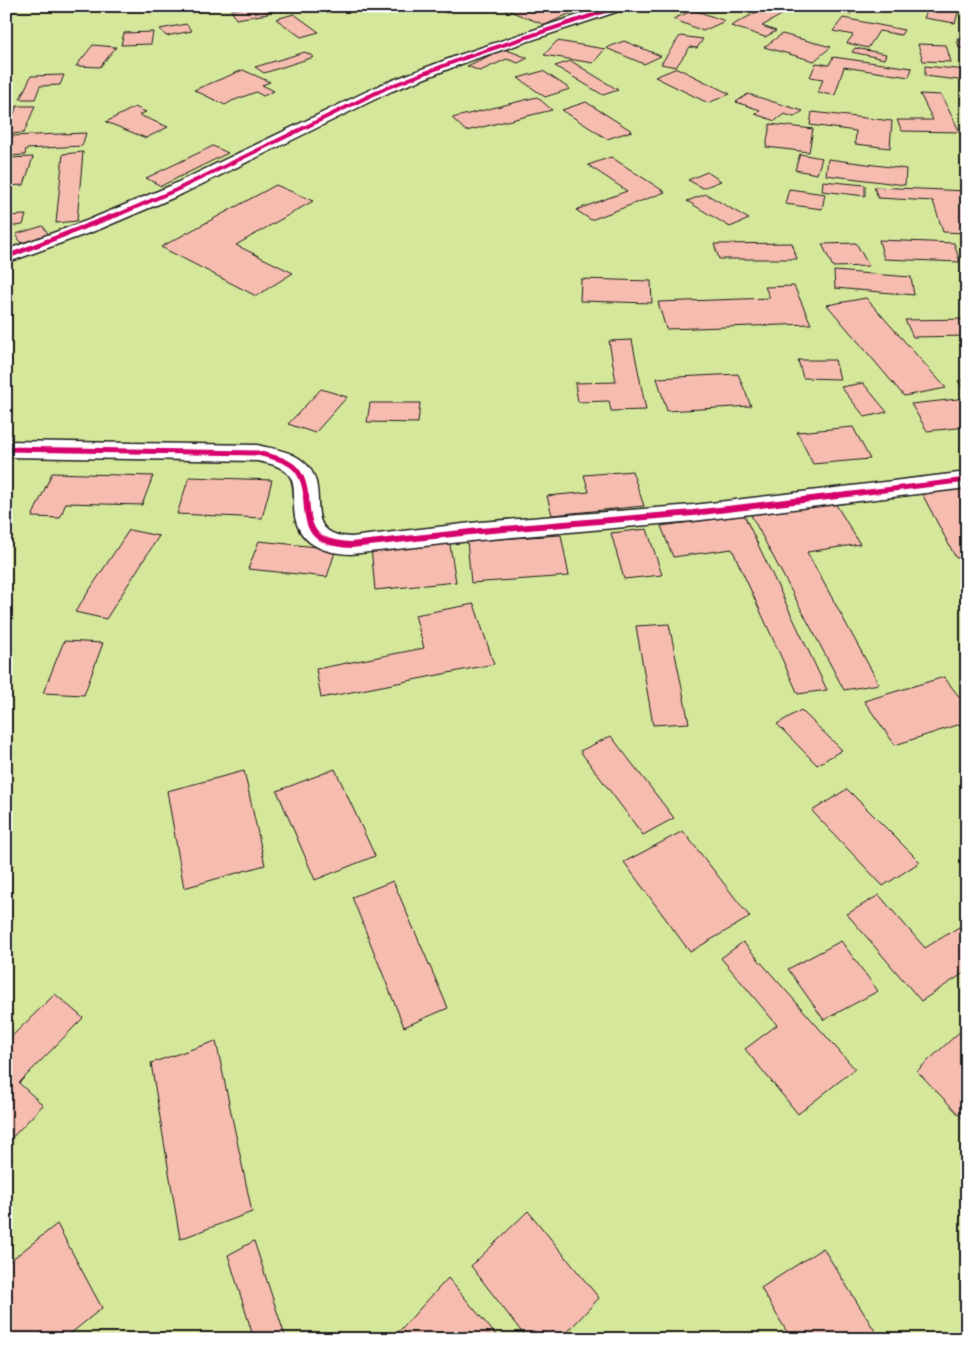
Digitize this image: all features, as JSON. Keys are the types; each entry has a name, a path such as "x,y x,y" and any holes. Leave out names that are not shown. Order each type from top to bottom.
{"street":[{"path":"6,257 93,225 176,190 386,88 464,58 620,6"},
{"path":"6,450 258,453 273,455 290,461 299,468 304,477 306,520 314,534 327,542 348,545 458,533 693,513 967,480"}],"green space":[{"path":"6,6 967,6 967,1339 6,1339"}],"building":[{"path":"263,6 268,14 236,19 231,10"},
{"path":"429,6 458,6 456,7 458,8 447,13"},
{"path":"497,6 537,6 545,9 554,6 571,13 545,25"},
{"path":"821,6 857,6 859,7 850,14"},
{"path":"929,6 959,10 955,23 924,18"},
{"path":"764,8 783,14 762,26 776,31 765,37 731,26"},
{"path":"694,10 725,21 703,31 673,19"},
{"path":"294,14 319,32 301,37 276,19"},
{"path":"843,18 904,30 901,35 879,31 868,48 847,43 853,35 833,31"},
{"path":"186,24 192,31 166,36 160,29"},
{"path":"153,32 151,44 121,45 124,33"},
{"path":"782,34 831,47 814,61 764,47"},
{"path":"680,36 703,39 697,48 690,47 676,67 661,64"},
{"path":"957,38 967,39 967,49 959,48"},
{"path":"557,41 605,49 593,63 544,55"},
{"path":"624,41 661,56 644,64 606,48"},
{"path":"918,44 946,45 951,62 923,61"},
{"path":"93,45 116,47 100,67 76,66"},
{"path":"855,48 886,54 884,59 852,52"},
{"path":"504,49 528,58 518,63 507,59 480,71 467,66"},
{"path":"305,52 314,57 264,73 255,67"},
{"path":"833,57 912,68 909,77 844,67 835,95 818,93 823,79 810,77 816,63 829,65"},
{"path":"571,61 618,90 603,95 555,66"},
{"path":"925,66 967,70 967,81 925,76"},
{"path":"677,68 730,94 708,103 655,77"},
{"path":"243,70 270,82 262,85 274,91 263,96 256,92 225,105 194,90"},
{"path":"543,71 570,89 545,97 518,78"},
{"path":"64,75 60,85 40,86 35,99 20,99 31,76"},
{"path":"748,94 803,111 794,117 784,114 775,121 755,114 760,110 736,102"},
{"path":"920,94 941,95 960,132 902,131 897,120 933,120"},
{"path":"537,97 552,110 466,131 452,118"},
{"path":"586,102 632,131 607,139 562,110"},
{"path":"17,106 35,106 24,133 6,134"},
{"path":"135,107 146,112 139,115 168,127 146,138 106,122"},
{"path":"812,112 892,121 890,148 855,144 856,131 810,125"},
{"path":"770,124 813,129 809,152 766,147"},
{"path":"86,133 82,146 26,149 25,155 6,156 6,146 10,136"},
{"path":"213,146 228,153 161,186 146,178"},
{"path":"83,152 77,221 56,223 63,154"},
{"path":"800,154 822,158 817,174 795,170"},
{"path":"33,157 24,185 7,186 6,189 6,158"},
{"path":"611,157 665,192 591,220 576,210 627,191 588,165"},
{"path":"828,159 906,169 905,185 826,175"},
{"path":"707,172 721,181 703,188 688,180"},
{"path":"823,181 865,185 865,196 822,191"},
{"path":"276,185 313,201 236,245 293,273 256,296 161,247"},
{"path":"874,187 967,191 967,233 943,232 933,201 878,198"},
{"path":"789,189 825,194 822,209 785,204"},
{"path":"706,194 749,219 730,227 687,201"},
{"path":"26,215 23,225 6,227 6,216"},
{"path":"43,226 49,235 21,243 16,234"},
{"path":"879,240 954,243 960,262 884,259"},
{"path":"792,243 797,259 719,259 714,244"},
{"path":"856,243 869,266 833,267 822,244"},
{"path":"834,271 911,277 914,295 835,288"},
{"path":"581,279 651,281 652,303 580,301"},
{"path":"794,286 811,324 666,329 658,302 770,298 765,287"},
{"path":"866,298 946,388 904,396 827,305"},
{"path":"967,319 967,336 913,337 905,320"},
{"path":"632,340 646,410 611,411 609,401 578,402 575,383 616,382 609,341"},
{"path":"798,360 835,360 840,379 803,378"},
{"path":"738,374 751,406 667,411 657,378"},
{"path":"967,380 967,393 958,381"},
{"path":"863,383 887,412 865,417 841,387"},
{"path":"321,389 347,397 315,433 288,424"},
{"path":"967,398 967,427 927,431 911,404"},
{"path":"370,403 420,403 418,423 367,422"},
{"path":"853,427 870,459 813,464 797,432"},
{"path":"632,471 644,506 552,515 547,496 589,492 584,475"},
{"path":"52,473 153,476 142,505 66,503 60,518 32,517"},
{"path":"189,477 272,480 262,518 177,514"},
{"path":"967,487 967,557 956,558 920,490"},
{"path":"835,503 860,544 807,552 879,684 844,690 751,515"},
{"path":"744,515 827,690 798,694 732,549 673,557 661,526"},
{"path":"647,529 662,575 624,579 611,533"},
{"path":"129,530 159,536 106,619 75,612"},
{"path":"561,535 569,576 471,583 467,541"},
{"path":"449,539 456,582 375,590 371,547"},
{"path":"259,541 336,549 327,577 248,569"},
{"path":"474,604 494,664 321,698 316,669 424,648 415,615"},
{"path":"669,624 689,723 653,725 636,626"},
{"path":"64,641 103,643 84,695 43,693"},
{"path":"944,677 967,707 967,722 895,745 864,701"},
{"path":"801,710 842,750 817,765 777,724"},
{"path":"611,736 674,818 643,835 580,751"},
{"path":"335,769 375,856 315,880 277,791"},
{"path":"244,771 265,865 184,888 167,791"},
{"path":"847,789 920,862 883,886 812,811"},
{"path":"683,831 750,917 690,952 624,862"},
{"path":"393,881 448,1008 404,1027 352,897"},
{"path":"879,895 925,948 959,927 967,935 967,971 921,1001 847,914"},
{"path":"841,941 878,991 824,1020 788,969"},
{"path":"743,942 855,1069 798,1114 745,1049 777,1025 721,958"},
{"path":"55,994 83,1018 19,1083 43,1105 6,1144 6,1042"},
{"path":"967,1025 967,1123 917,1071"},
{"path":"216,1041 252,1212 180,1239 151,1063"},
{"path":"528,1211 599,1298 561,1339 527,1339 471,1266"},
{"path":"57,1224 102,1308 64,1339 6,1339 6,1264"},
{"path":"254,1241 286,1339 254,1339 228,1255"},
{"path":"823,1248 880,1339 791,1339 761,1288"},
{"path":"448,1278 496,1335 492,1339 392,1339"}],"cycle path":[{"path":"6,257 93,225 176,190 386,88 464,58 620,6"},
{"path":"6,449 257,453 284,460 298,470 305,483 306,513 309,526 318,537 337,544 351,545 366,545 480,531 693,513 967,480"}]}
